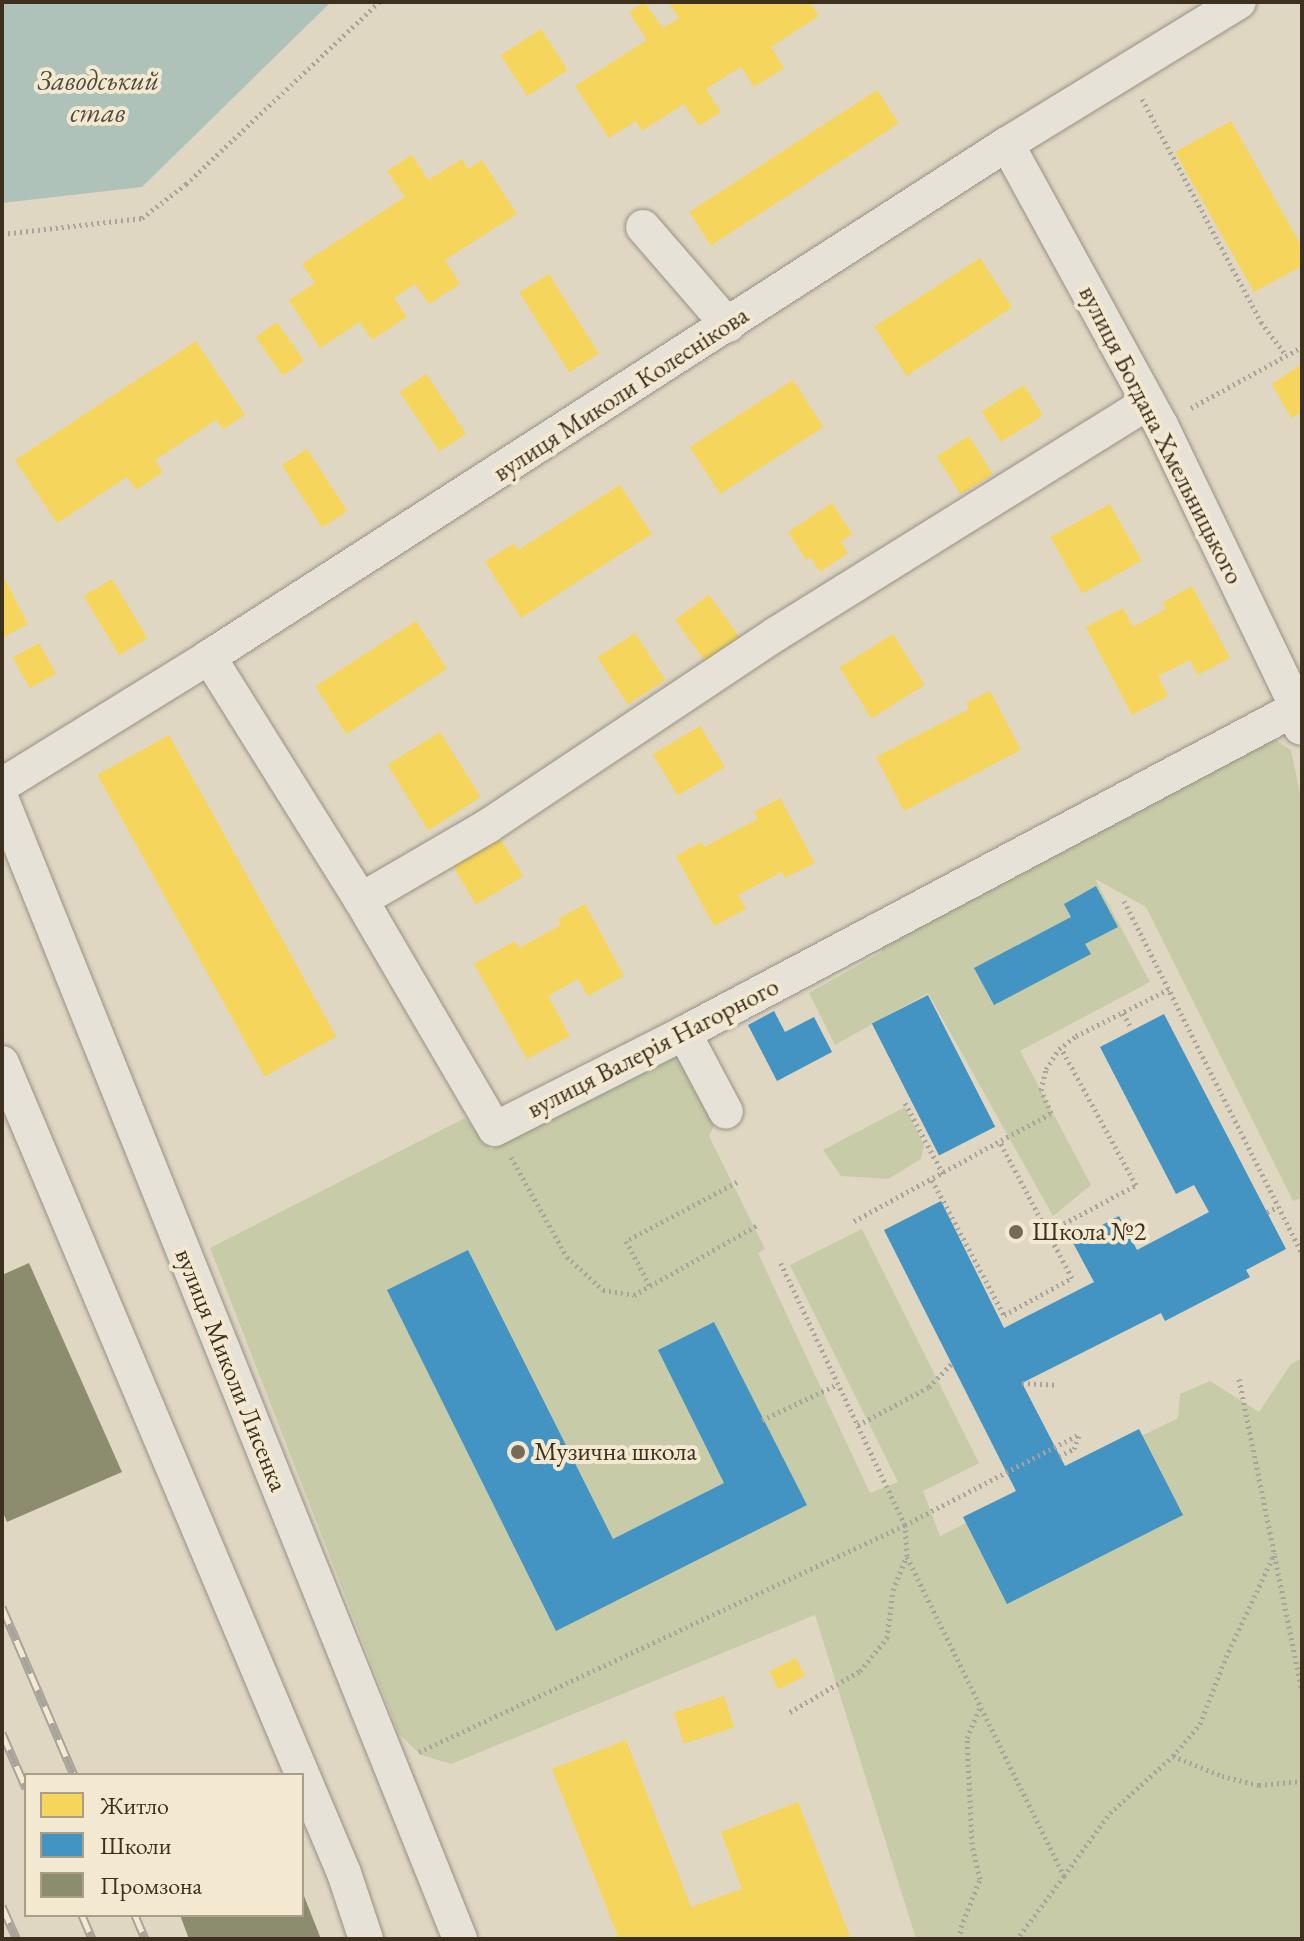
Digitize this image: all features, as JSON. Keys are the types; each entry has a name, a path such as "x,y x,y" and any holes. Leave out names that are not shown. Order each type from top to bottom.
{"street":[{"name":"вулиця Миколи Колеснікова","path":"2,785 209,657 1126,70 1219,7"},
{"name":"вулиця Богдана Хмельницького","path":"1007,144 1154,413 1300,720"},
{"path":"643,227 728,325"},
{"path":"361,900 488,826 776,634 1154,413"},
{"name":"вулиця Валерія Нагорного","path":"209,657 361,900 495,1129 1300,720"},
{"name":"вулиця Миколи Лисенка","path":"2,800 460,1939"},
{"path":"684,1033 726,1112"},
{"path":"2,1063 302,1773"},
{"path":"304,1778 344,1873 366,1939"}],"path":[{"path":"2,234 142,218 186,184 379,2"},
{"path":"1126,70 1261,322 1285,354"},
{"path":"1154,413 1302,347"},
{"path":"1124,901 1302,1254"},
{"path":"854,1221 1051,1113 1041,1090 1046,1069 1061,1048 1076,1036 1169,989"},
{"path":"1123,1012 1132,1029"},
{"path":"1048,1232 1136,1185 1061,1048"},
{"path":"905,1103 943,1174"},
{"path":"495,1129 567,1257 603,1290 634,1295 758,1225"},
{"path":"932,1180 1004,1315 1072,1278 1000,1142"},
{"path":"650,1286 626,1241 737,1182"},
{"path":"1267,1212 1278,1207"},
{"path":"779,1260 905,1525 907,1556 1064,1876"},
{"path":"858,1425 929,1387 952,1363"},
{"path":"1239,1379 1302,1691"},
{"path":"1022,1383 1055,1385"},
{"path":"762,1420 838,1384"},
{"path":"390,1765 905,1525 1080,1434 1074,1449 1059,1456"},
{"path":"1017,1939 1110,1813 1173,1756 1200,1724 1226,1657 1275,1553"},
{"path":"790,1712 860,1671 887,1638 893,1590 907,1556"},
{"path":"960,1939 961,1927 980,1879 972,1844 967,1738 980,1707"},
{"path":"1173,1756 1222,1776 1259,1785 1302,1781"}],"green space":[{"path":"1252,725 1291,750 1302,803 1302,1198 1293,1201 1146,907 1095,879 1150,982 1020,1051 1091,1185 1053,1216 928,993 835,1045 809,993 882,952 877,920"},
{"path":"681,1054 715,1123 709,1136 765,1249 758,1253 870,1493 898,1482 790,1265 862,1229 979,1463 923,1491 940,1536 1178,1418 1180,1394 1210,1381 1259,1412 1291,1364 1302,1358 1302,1939 916,1939 815,1615 451,1764 421,1755 399,1734 210,1248 465,1118 491,1150 525,1127"},
{"path":"905,1107 924,1145 921,1159 888,1179 841,1176 823,1150"}],"water":[{"name":"Заводський став","path":"2,2 331,2 142,187 2,203"}],"building: Житло":[{"path":"644,2 663,28 679,18 668,2 810,2 819,16 771,47 784,68 754,87 741,67 706,89 721,112 699,126 684,104 642,131 636,121 609,138 575,86 647,40 629,12"},
{"path":"541,29 568,70 527,96 501,55"},
{"path":"877,90 899,124 711,246 689,212"},
{"path":"1231,121 1302,247 1302,266 1254,292 1175,152"},
{"path":"412,155 428,180 462,159 468,169 482,160 517,214 445,260 460,284 429,304 415,284 394,298 407,317 372,340 360,322 320,348 289,300 315,283 302,264 405,197 387,171"},
{"path":"980,258 1012,307 906,376 874,327"},
{"path":"549,274 599,354 569,372 519,293"},
{"path":"277,322 304,361 283,375 256,337"},
{"path":"196,341 245,415 223,429 216,420 155,460 163,472 136,490 127,477 57,523 15,460"},
{"path":"1302,364 1302,412 1291,418 1272,384"},
{"path":"426,374 466,434 440,452 399,392"},
{"path":"793,380 823,427 720,494 690,447"},
{"path":"1024,385 1043,416 1001,442 982,411"},
{"path":"969,436 993,474 961,494 937,456"},
{"path":"307,449 347,511 322,527 282,465"},
{"path":"620,485 652,534 521,618 485,562 514,543 518,550"},
{"path":"832,503 852,534 841,542 848,553 820,572 810,557 806,560 788,532"},
{"path":"1110,504 1142,561 1082,594 1051,537"},
{"path":"2,574 28,624 2,638"},
{"path":"112,579 148,638 119,655 84,596"},
{"path":"1192,586 1230,658 1198,675 1190,660 1158,676 1168,696 1132,715 1086,627 1123,608 1133,627 1166,609 1163,602"},
{"path":"709,595 740,637 706,662 675,620"},
{"path":"416,621 447,669 346,734 315,686"},
{"path":"635,633 665,680 628,704 597,658"},
{"path":"893,634 925,685 871,718 840,667"},
{"path":"39,643 56,674 30,688 13,658"},
{"path":"990,691 1021,750 904,811 876,757 969,709 966,703"},
{"path":"700,726 725,767 678,795 653,754"},
{"path":"440,732 481,797 428,830 387,765"},
{"path":"169,735 336,1037 265,1076 97,775"},
{"path":"780,798 815,863 785,878 782,872 738,895 746,909 714,926 676,856 701,842 704,847 758,819 754,812"},
{"path":"499,836 523,876 476,905 452,864"},
{"path":"585,904 624,976 588,996 578,979 548,996 570,1036 527,1059 474,964 515,941 519,948 561,925 558,919"},
{"path":"796,1658 805,1676 778,1689 769,1672"},
{"path":"724,1696 734,1727 684,1744 674,1712"},
{"path":"626,1740 691,1907 742,1889 721,1832 798,1802 851,1939 619,1939 552,1769"}],"building: Школи":[{"path":"1096,886 1118,927 1085,944 1091,954 994,1005 974,968 1071,917 1064,904"},
{"path":"928,995 995,1127 939,1155 872,1024"},
{"path":"774,1011 785,1032 814,1017 832,1052 777,1081 748,1025"},
{"path":"1164,1014 1286,1249 1246,1270 1250,1277 1165,1321 1161,1313 1022,1383 1065,1466 1139,1429 1183,1515 1007,1604 963,1517 1016,1491 884,1230 941,1201 1004,1328 1094,1282 1072,1241 1119,1216 1137,1250 1209,1212 1194,1185 1176,1194 1100,1047"},
{"name":"Музична школа","path":"468,1250 613,1539 724,1483 658,1350 714,1322 807,1505 556,1631 387,1290"}],"building: Промзона":[{"path":"29,1263 122,1472 7,1522 2,1510 2,1275"},
{"path":"304,1896 321,1939 189,1939 181,1917 304,1917"}],"railway":[{"path":"2,1607 73,1773"},
{"path":"2,1733 24,1783"},
{"path":"2,1906 17,1939"},
{"path":"83,1917 92,1939"},
{"path":"136,1917 145,1939"}],"place":[{"name":"Школа №2","path":"1016,1232"},
{"name":"Музична школа","path":"518,1452"}]}
